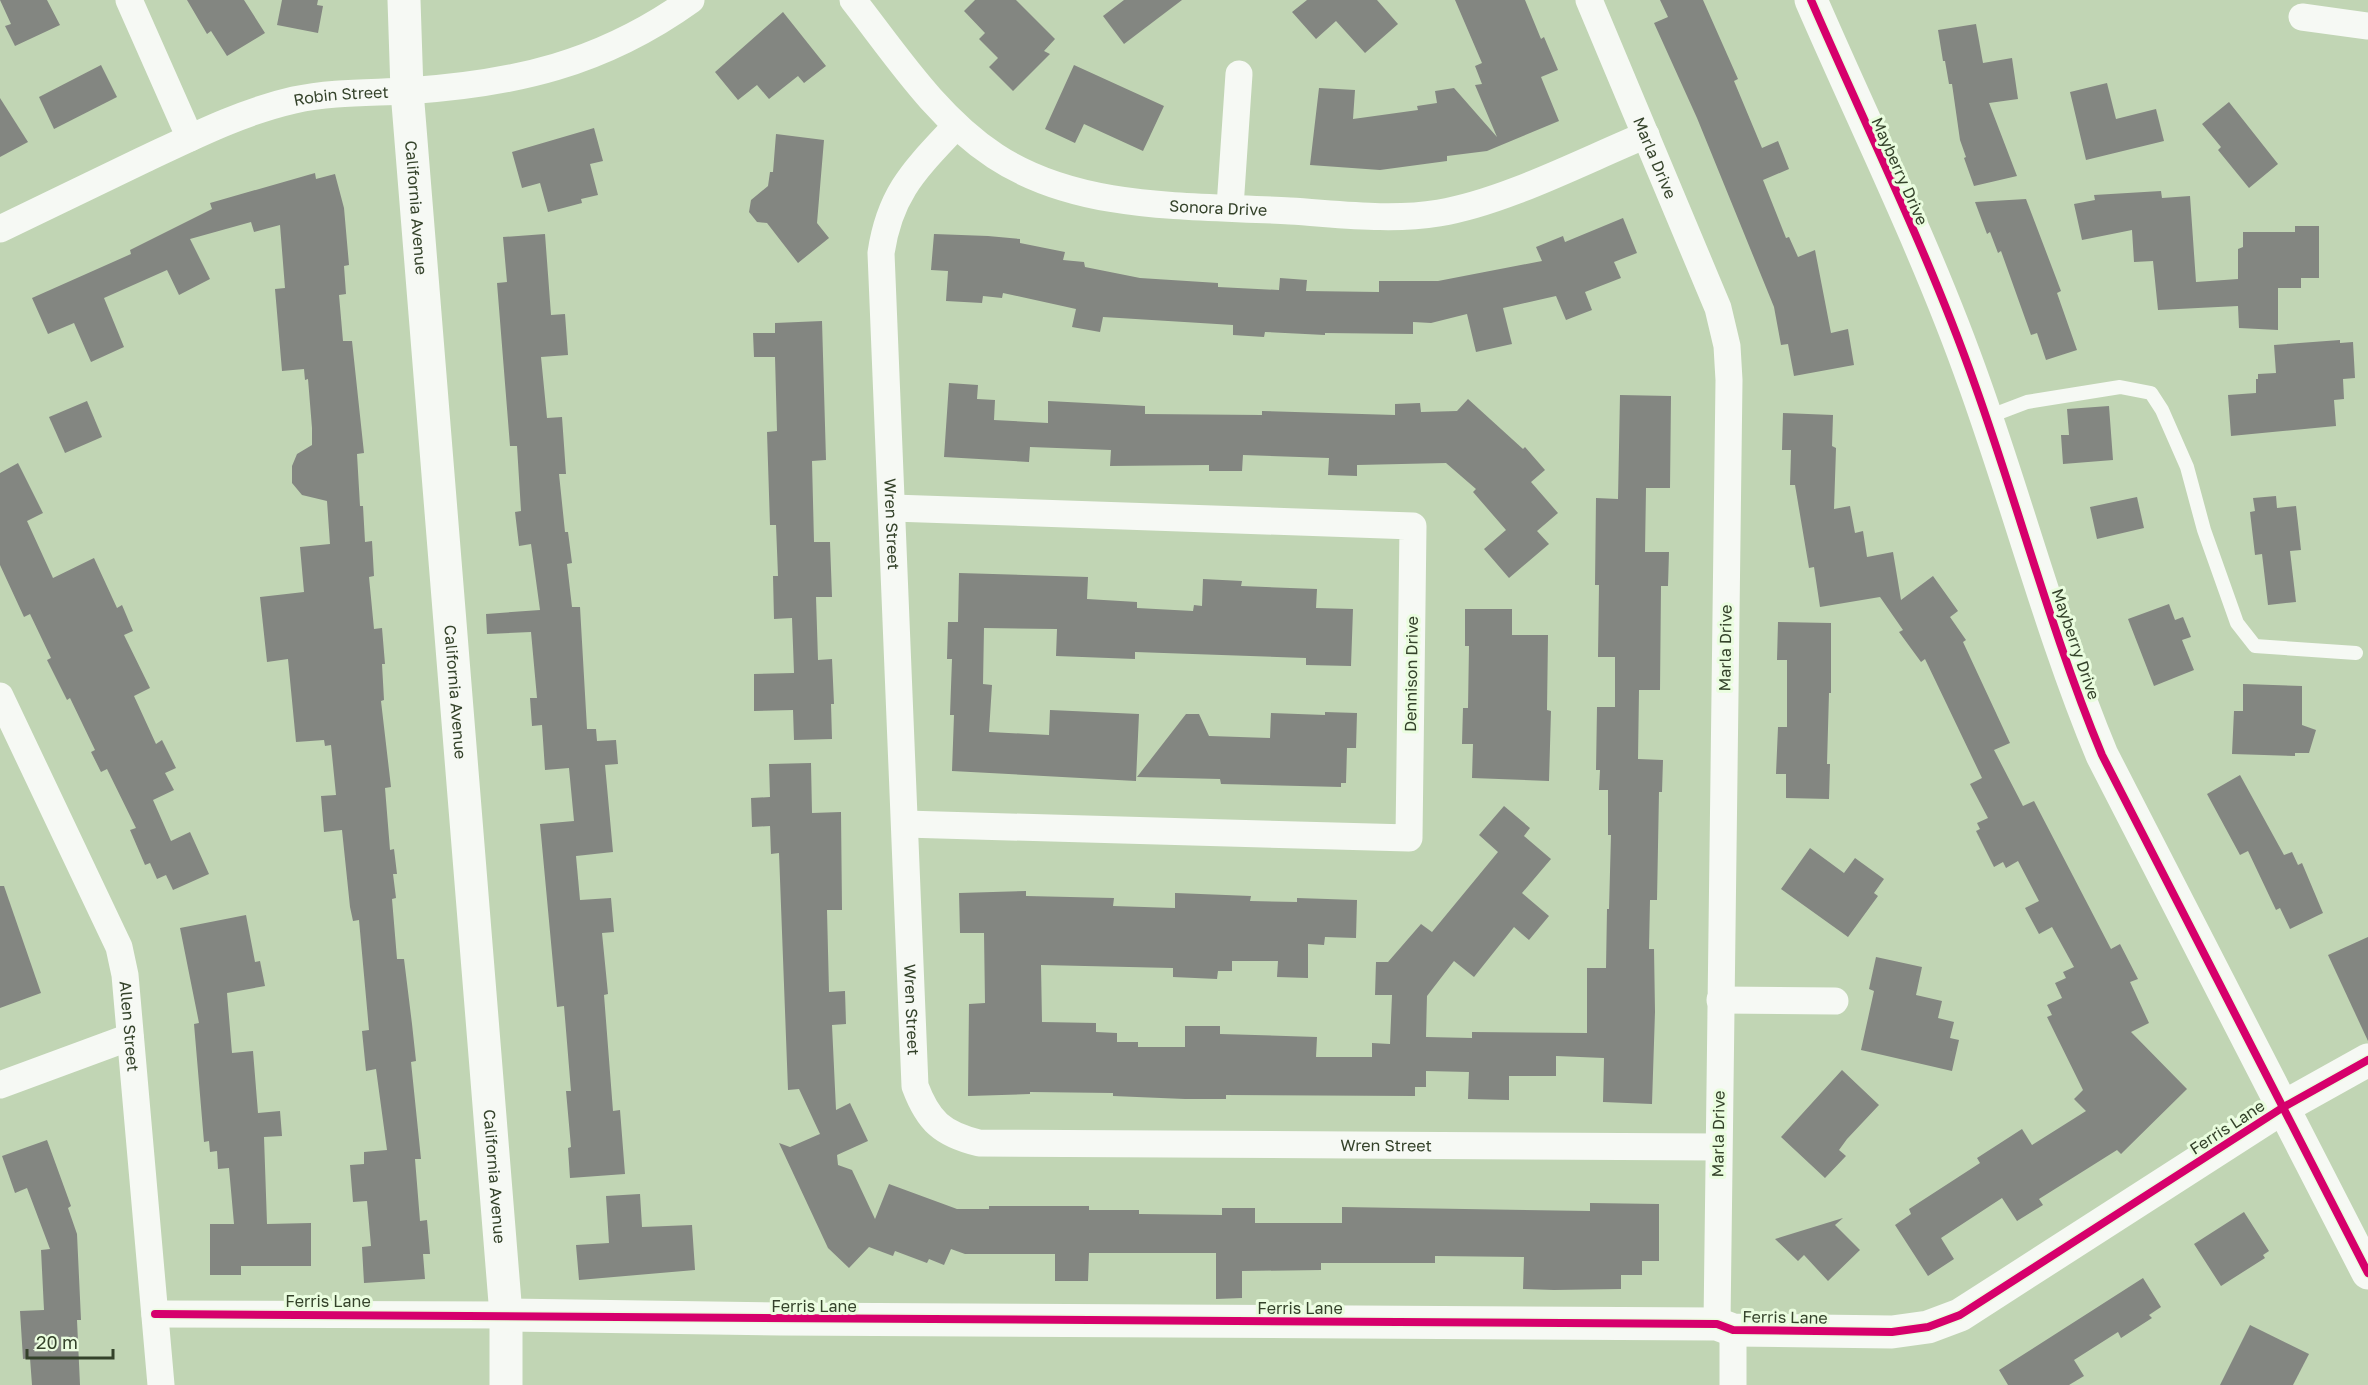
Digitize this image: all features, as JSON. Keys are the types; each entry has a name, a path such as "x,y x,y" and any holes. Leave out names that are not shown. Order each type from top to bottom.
{"street":[{"path":"129,0 190,138"},
{"name":"California Avenue","path":"404,0 407,91 506,1315 506,1385"},
{"name":"Robin Street","path":"0,229 244,114 295,100 343,93 407,91 515,79 566,66 616,46 661,22 691,0"},
{"name":"Sonora Drive","path":"853,0 935,105 956,126 996,156 1036,177 1079,192 1125,200 1389,217 1438,213 1484,202 1646,135"},
{"name":"Marla Drive","path":"1589,0 1718,308 1727,346 1729,381 1718,1147 1725,1327 1733,1385"},
{"name":"Mayberry Drive","path":"1811,0 1954,332 2072,675 2102,755 2368,1273"},
{"path":"2302,16 2368,26"},
{"path":"1230,207 1239,74"},
{"name":"Wren Street","path":"956,126 910,176 894,201 885,226 881,253 915,1086 922,1107 937,1125 957,1138 991,1144 1718,1147"},
{"name":"Dennison Drive","path":"893,508 1413,526 1409,838 905,824"},
{"name":"Allen Street","path":"0,696 119,947 125,975 161,1385"},
{"path":"1720,1000 1835,1001"},
{"path":"0,1085 130,1037"},
{"name":"Ferris Lane","path":"155,1314 506,1315 1725,1327 1892,1332 1928,1327 1960,1315 2282,1108 2368,1060"}],"lane":[{"path":"1985,418 2027,402 2120,387 2151,393 2162,410 2187,467 2204,530 2236,622 2255,646 2356,654"}],"building":[{"path":"0,0 47,0 60,25 15,46 5,26 11,24"},
{"path":"187,0 244,0 265,33 227,56 211,31 207,34"},
{"path":"282,0 318,0 317,5 323,6 318,33 277,25"},
{"path":"975,0 1016,0 1055,39 1044,51 1050,54 1013,91 989,67 998,58 979,39 985,33 964,11"},
{"path":"1124,0 1182,0 1124,44 1103,16"},
{"path":"1307,0 1377,0 1398,24 1365,53 1336,21 1316,39 1292,12"},
{"path":"1455,0 1525,0 1541,39 1544,37 1558,70 1541,77 1559,121 1487,151 1447,156 1447,161 1380,170 1310,165 1319,88 1355,90 1353,119 1418,110 1417,106 1437,103 1435,91 1454,88 1497,137 1475,85 1482,84 1475,66 1482,63"},
{"path":"1660,0 1703,0 1738,79 1734,81 1762,148 1778,141 1789,169 1763,180 1786,238 1789,237 1798,257 1815,250 1831,333 1848,329 1854,365 1794,376 1788,344 1781,345 1774,307 1697,118 1654,23 1668,17"},
{"path":"783,12 826,66 804,83 798,76 769,99 757,85 738,100 715,72"},
{"path":"1976,24 1983,63 2012,58 2018,99 1989,103 2017,176 1974,186 1964,158 1966,157 1960,140 1952,84 1949,84 1945,61 1943,61 1938,30"},
{"path":"101,65 117,97 54,129 39,97"},
{"path":"1074,65 1164,106 1143,151 1084,124 1075,143 1045,129"},
{"path":"2107,83 2116,119 2156,109 2164,141 2086,160 2070,92"},
{"path":"0,98 28,142 0,157"},
{"path":"2229,102 2278,164 2249,188 2218,150 2221,147 2202,124"},
{"path":"594,128 603,161 590,164 598,195 581,199 582,203 548,212 540,183 522,188 512,152"},
{"path":"776,134 824,140 817,223 829,238 798,263 767,223 757,222 749,212 751,200 768,186 770,172 773,172"},
{"path":"315,173 316,179 335,174 344,208 349,265 344,266 346,294 339,295 343,341 352,341 364,453 357,454 365,542 372,541 374,576 369,577 374,629 382,628 385,664 382,664 384,700 381,701 391,787 385,788 390,850 394,849 397,874 393,874 396,898 392,899 397,959 404,959 416,1061 411,1062 421,1159 415,1159 420,1221 427,1220 430,1254 423,1254 425,1279 364,1283 362,1247 371,1246 367,1201 353,1202 350,1165 364,1164 364,1152 387,1150 376,1069 366,1071 362,1031 369,1030 359,920 353,921 350,907 342,830 324,832 321,796 336,795 331,745 325,746 324,740 296,742 288,659 267,662 260,597 304,592 300,547 330,544 327,501 302,495 292,483 292,466 297,454 312,445 312,428 308,379 305,380 304,369 282,371 275,289 285,288 280,225 254,232 251,222 190,239 210,279 179,295 167,270 104,298 124,347 91,362 74,323 48,334 32,298 131,254 130,250 212,209 210,203"},
{"path":"2161,191 2162,198 2190,196 2196,282 2238,279 2238,249 2243,247 2243,232 2295,232 2295,226 2319,226 2319,278 2301,278 2301,288 2278,288 2278,330 2239,328 2238,306 2158,310 2153,261 2134,262 2132,230 2082,240 2074,204 2095,200 2094,195"},
{"path":"2026,199 2061,291 2057,293 2077,350 2046,360 2037,333 2031,335 2001,251 1998,253 1990,232 1987,234 1975,202"},
{"path":"1623,218 1637,253 1614,262 1621,278 1585,292 1592,310 1566,320 1556,296 1503,308 1512,344 1476,352 1467,314 1431,323 1413,322 1413,334 1325,333 1325,335 1265,332 1264,337 1233,335 1233,325 1103,317 1100,332 1072,327 1076,309 1003,293 1002,298 983,296 982,303 946,301 948,271 931,270 934,234 988,236 1020,239 1020,243 1065,252 1063,260 1084,262 1085,267 1140,278 1218,283 1218,287 1279,290 1280,278 1307,280 1306,291 1379,292 1379,281 1438,281 1542,261 1536,247 1563,236 1565,242"},
{"path":"545,234 551,315 565,314 568,355 541,357 547,418 562,417 566,474 559,474 565,532 568,532 572,563 567,564 572,607 580,607 587,729 596,729 597,741 616,740 618,764 605,765 613,852 576,856 580,900 611,898 614,932 602,933 608,994 604,995 613,1111 620,1110 625,1174 570,1178 568,1148 571,1147 566,1091 571,1091 564,1006 557,1007 540,824 574,821 569,768 545,770 542,725 532,726 530,698 537,698 531,632 487,634 486,614 540,610 531,544 519,546 515,512 521,511 517,446 510,446 497,283 507,282 503,237"},
{"path":"822,321 826,460 812,461 814,542 830,542 832,597 816,597 818,660 832,659 834,704 831,704 832,739 794,740 793,710 754,711 754,674 794,673 792,618 774,619 773,576 778,576 776,525 770,525 767,432 777,431 775,357 754,357 753,333 775,333 775,323"},
{"path":"2340,340 2340,343 2353,342 2355,378 2343,379 2344,399 2334,400 2336,426 2231,436 2228,395 2256,393 2258,374 2276,373 2274,345"},
{"path":"949,383 978,385 977,399 995,400 994,420 1048,423 1048,401 1145,406 1145,414 1262,415 1262,411 1395,415 1395,404 1420,403 1421,412 1457,411 1468,399 1523,449 1525,447 1545,470 1531,482 1558,513 1537,531 1549,544 1509,578 1484,549 1506,530 1473,492 1476,489 1446,463 1357,465 1357,476 1328,475 1329,458 1243,455 1242,471 1209,471 1209,465 1110,466 1111,450 1030,447 1029,462 944,457"},
{"path":"1620,395 1671,396 1670,488 1646,488 1645,552 1669,552 1668,586 1661,586 1660,690 1639,690 1638,759 1663,760 1662,792 1659,792 1657,900 1650,900 1649,949 1654,949 1655,1012 1652,1104 1603,1102 1604,1058 1556,1056 1556,1076 1509,1076 1509,1100 1468,1099 1469,1072 1426,1071 1426,1087 1415,1087 1415,1096 1226,1095 1226,1099 1185,1099 1113,1096 1113,1093 1030,1092 1030,1094 968,1096 969,1004 985,1003 984,933 960,933 959,893 1026,891 1026,896 1114,898 1113,906 1175,908 1175,893 1251,896 1250,901 1297,902 1297,898 1357,900 1356,938 1325,937 1324,945 1308,944 1308,978 1277,977 1278,961 1232,961 1232,971 1218,971 1217,979 1173,977 1173,968 1041,965 1042,1022 1096,1023 1096,1032 1117,1033 1117,1042 1138,1042 1138,1047 1185,1047 1185,1026 1220,1026 1220,1034 1317,1037 1316,1057 1372,1057 1372,1043 1390,1044 1392,995 1375,995 1376,962 1388,962 1421,924 1432,932 1498,852 1479,835 1504,806 1530,828 1524,836 1551,859 1522,893 1549,916 1529,940 1514,927 1474,977 1454,961 1427,996 1426,1037 1472,1038 1472,1032 1587,1033 1587,968 1606,968 1607,909 1609,909 1611,835 1608,835 1608,790 1599,790 1600,770 1596,770 1597,707 1615,707 1615,657 1598,657 1599,585 1595,585 1596,498 1618,499"},
{"path":"87,401 102,437 65,453 49,417"},
{"path":"2109,406 2113,460 2063,464 2061,435 2069,435 2067,409"},
{"path":"1783,413 1833,415 1832,446 1836,448 1834,509 1850,506 1855,533 1863,531 1867,557 1893,552 1901,600 1933,576 1958,611 1950,617 1966,640 1963,642 2010,743 1994,750 2023,806 2034,801 2111,949 2120,944 2138,979 2130,982 2149,1023 2131,1032 2187,1089 2121,1154 2117,1150 2039,1199 2043,1205 2017,1221 2002,1198 1941,1238 1954,1259 1928,1276 1895,1225 1911,1214 1909,1209 1980,1163 1977,1158 2022,1129 2032,1145 2086,1111 2074,1099 2083,1090 2047,1017 2052,1015 2047,1005 2062,998 2055,983 2066,978 2063,972 2074,967 2052,927 2039,934 2025,908 2039,901 2018,861 2006,868 2003,862 1994,867 1976,831 1980,829 1977,823 1988,818 1970,784 1982,778 1925,659 1921,662 1899,632 1903,630 1880,597 1820,607 1814,567 1809,568 1795,485 1790,485 1791,450 1782,450"},
{"path":"18,463 43,513 27,521 53,578 94,558 117,608 122,605 133,631 124,635 150,688 134,696 156,744 162,740 176,768 165,773 174,790 153,800 171,841 190,832 209,874 173,890 166,875 157,879 150,863 145,865 130,830 136,828 107,769 101,772 91,752 95,750 70,698 67,700 47,660 51,658 30,614 24,617 0,565 0,473"},
{"path":"2276,496 2277,508 2296,506 2301,550 2290,551 2296,602 2268,605 2262,554 2255,555 2250,512 2255,511 2253,498"},
{"path":"2137,497 2144,528 2097,539 2090,507"},
{"path":"959,573 1088,577 1087,599 1137,602 1137,608 1193,611 1194,605 1202,606 1203,579 1242,581 1241,586 1317,589 1316,608 1353,609 1351,666 1306,665 1306,658 1135,652 1135,659 1056,656 1057,629 984,628 983,684 992,685 989,732 1049,735 1050,710 1139,714 1136,781 952,771 954,715 950,715 952,659 947,659 948,622 958,622"},
{"path":"2169,604 2175,620 2183,617 2191,637 2182,640 2194,670 2154,686 2128,619"},
{"path":"1465,609 1512,609 1512,635 1548,635 1547,710 1551,711 1549,781 1472,778 1473,744 1462,744 1463,708 1468,708 1469,646 1465,646"},
{"path":"1778,622 1831,623 1831,693 1829,693 1827,764 1830,764 1829,799 1786,798 1786,774 1776,774 1778,727 1787,727 1787,660 1777,660"},
{"path":"2243,684 2302,686 2302,725 2316,730 2309,753 2295,753 2295,756 2232,754 2234,711 2243,711"},
{"path":"1325,712 1357,713 1356,748 1347,748 1346,783 1341,783 1341,787 1221,784 1220,779 1137,777 1186,714 1199,714 1209,736 1270,738 1271,713 1325,715"},
{"path":"811,763 812,813 841,812 842,910 827,910 829,992 845,991 846,1024 832,1025 836,1110 850,1103 868,1141 837,1155 838,1165 852,1170 875,1219 889,1184 957,1209 989,1209 989,1206 1089,1206 1089,1210 1139,1210 1139,1214 1222,1215 1222,1208 1255,1208 1255,1223 1342,1223 1342,1207 1590,1211 1590,1203 1659,1204 1659,1261 1642,1261 1642,1275 1621,1275 1621,1289 1554,1290 1523,1289 1524,1257 1435,1256 1435,1263 1321,1263 1321,1270 1242,1271 1242,1298 1216,1299 1216,1253 1089,1253 1088,1281 1055,1281 1055,1254 965,1254 951,1249 944,1265 929,1259 927,1263 895,1251 893,1256 869,1247 849,1268 828,1248 779,1143 790,1147 820,1134 799,1089 788,1090 779,853 771,854 770,826 752,827 751,798 770,797 769,764"},
{"path":"2240,775 2284,855 2292,852 2298,865 2302,863 2323,913 2290,929 2280,908 2276,910 2248,851 2240,855 2207,794"},
{"path":"1810,848 1844,873 1855,858 1884,879 1874,893 1878,896 1848,937 1781,889"},
{"path":"0,886 4,886 41,993 0,1008"},
{"path":"246,915 255,962 260,961 265,986 227,993 232,1053 253,1051 258,1113 280,1111 282,1136 264,1137 267,1224 311,1223 311,1266 241,1266 241,1275 210,1275 210,1224 234,1224 229,1168 218,1169 217,1151 210,1152 209,1141 204,1142 194,1024 199,1023 180,928"},
{"path":"2368,937 2368,1041 2328,955"},
{"path":"1876,957 1922,967 1916,995 1942,1001 1938,1018 1954,1022 1950,1038 1959,1040 1952,1071 1861,1050 1874,991 1869,989"},
{"path":"1842,1070 1879,1105 1847,1139 1839,1150 1846,1156 1825,1178 1781,1137"},
{"path":"47,1140 71,1206 68,1208 77,1234 81,1320 77,1320 80,1385 32,1385 30,1358 23,1359 20,1311 44,1310 41,1250 50,1249 27,1188 15,1193 2,1156"},
{"path":"640,1194 642,1227 692,1225 695,1270 579,1280 576,1245 609,1243 606,1196"},
{"path":"2244,1212 2269,1251 2263,1255 2265,1258 2221,1286 2194,1244"},
{"path":"1843,1218 1835,1225 1860,1250 1828,1281 1804,1255 1798,1261 1775,1239"},
{"path":"2143,1278 2161,1307 2149,1315 2152,1318 2121,1338 2118,1332 2074,1360 2084,1376 2069,1385 2008,1385 1999,1370"},
{"path":"2250,1325 2309,1354 2293,1385 2220,1385"}],"cycle path":[{"path":"1811,0 1938,287 1957,336 1991,431 2051,618 2102,755 2368,1273"},
{"path":"155,1314 1717,1324 1733,1330 1892,1332 1928,1327 1960,1315 2282,1108 2368,1060"}]}
